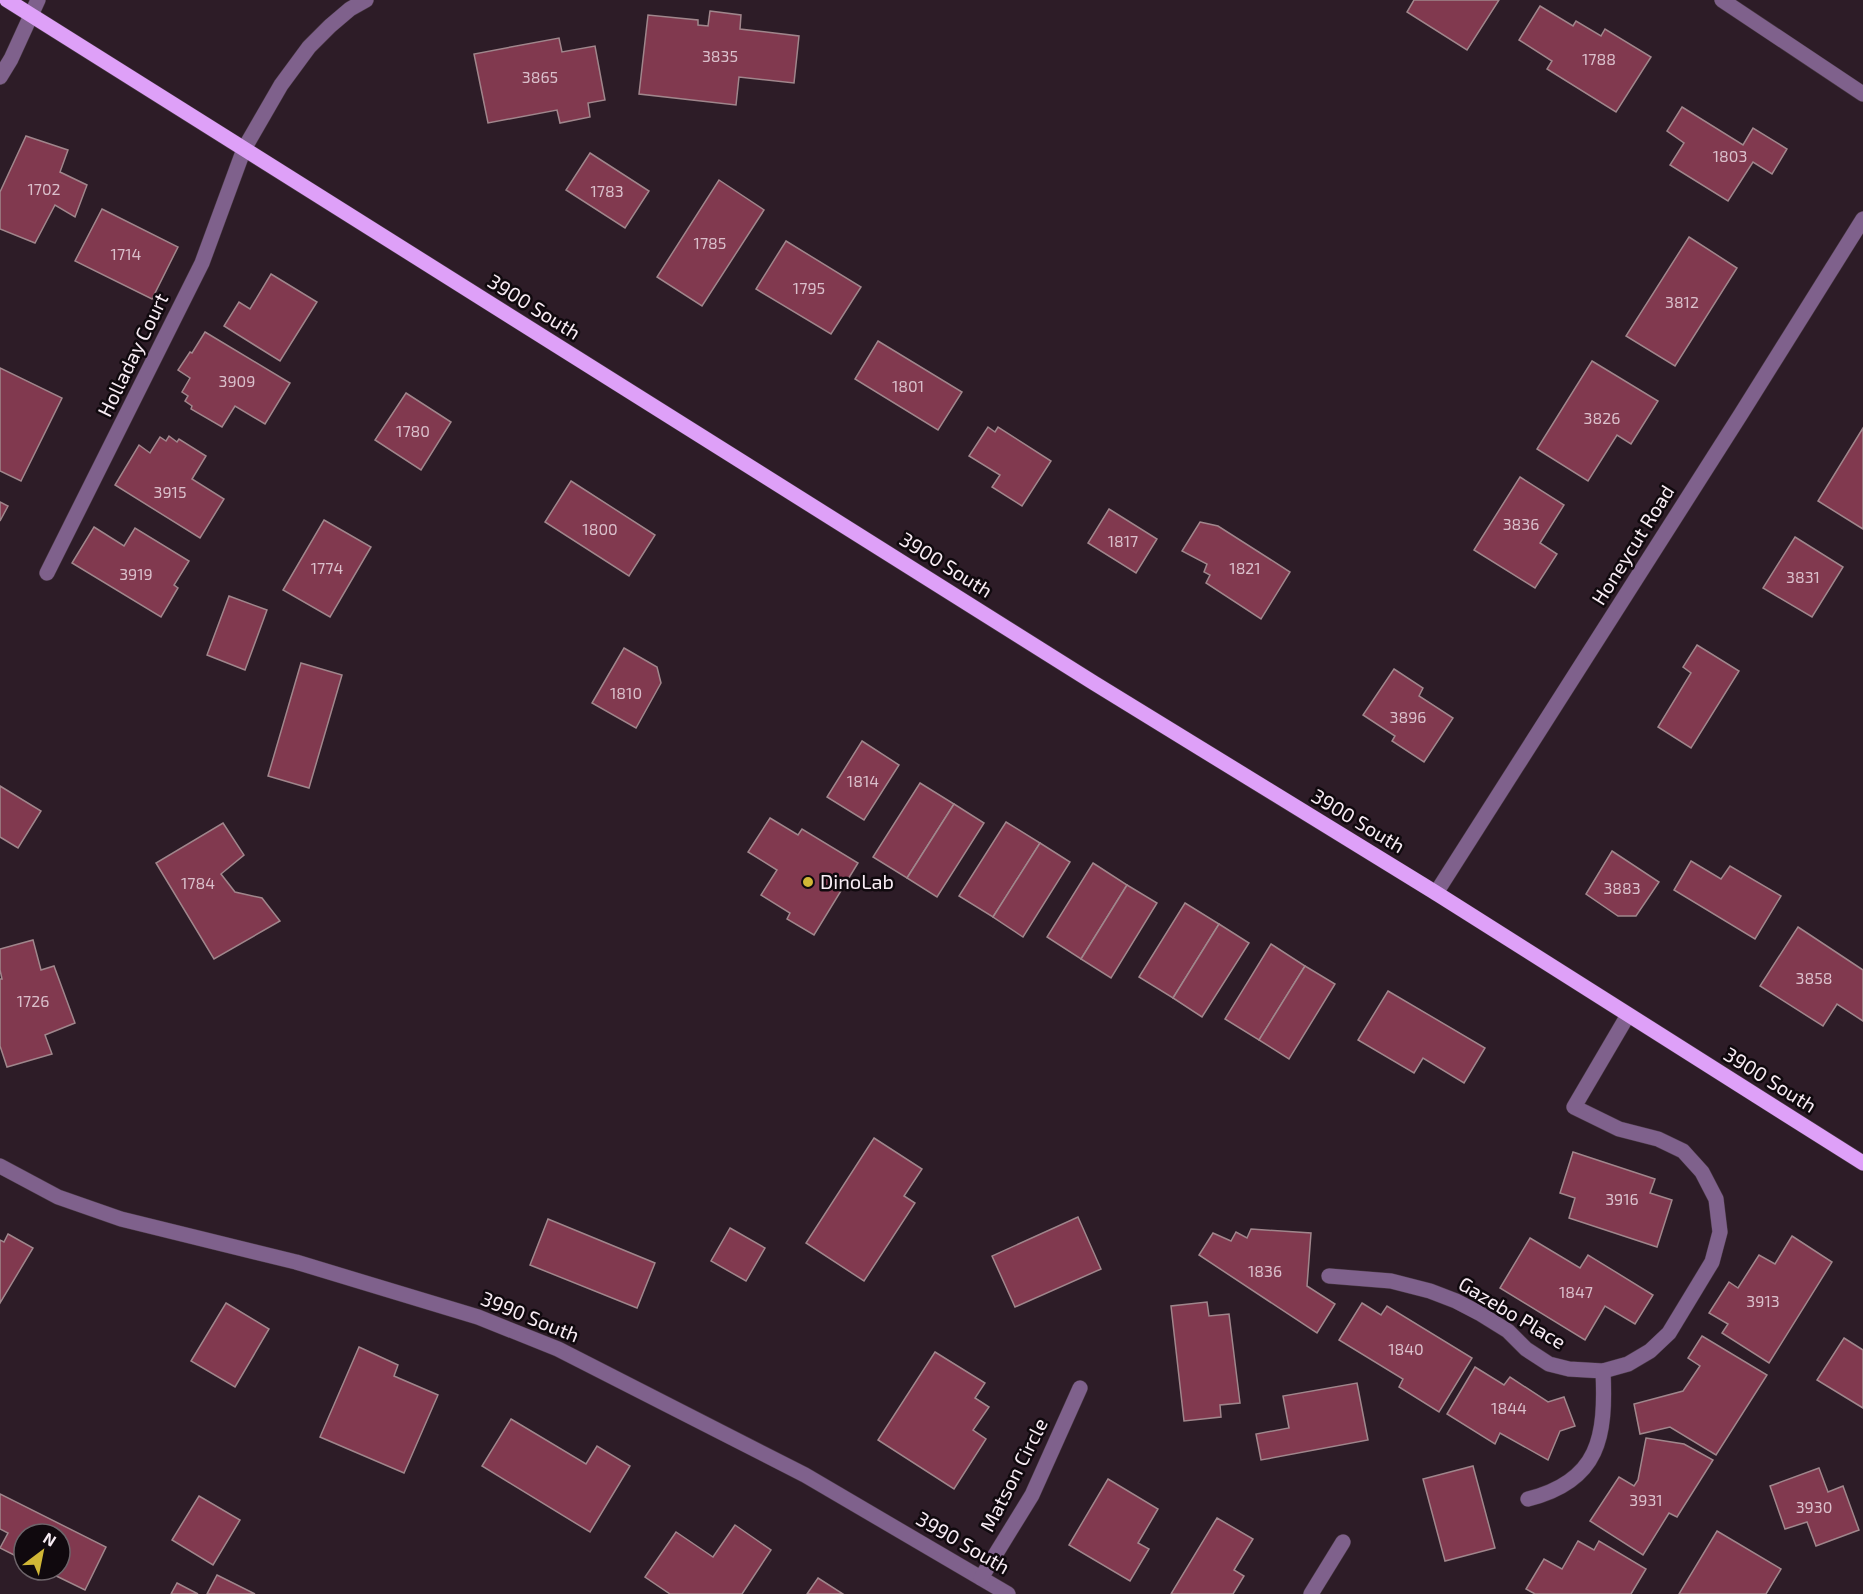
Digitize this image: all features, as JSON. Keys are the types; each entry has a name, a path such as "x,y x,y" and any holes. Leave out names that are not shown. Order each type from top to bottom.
{"main road":[{"name":"3900 South","path":"7,0 1152,719 1436,893 1863,1164"}],"street":[{"path":"0,77 11,59 38,0"},
{"name":"Holladay Court","path":"47,573 202,262 244,149 280,85 309,47 330,26 366,0"},
{"path":"1722,0 1863,94"},
{"name":"Honeycut Road","path":"1436,893 1863,219"},
{"path":"1528,1499 1566,1485 1583,1470 1601,1435 1604,1420 1603,1371 1628,1364 1650,1351 1669,1333 1712,1262 1720,1232 1716,1199 1702,1172 1683,1151 1658,1139 1619,1130 1574,1107 1628,1015"},
{"name":"3990 South","path":"0,1166 58,1197 121,1219 296,1262 478,1317 558,1349 805,1475 1008,1594"},
{"name":"Gazebo Place","path":"1329,1276 1390,1281 1430,1291 1479,1313 1508,1331 1526,1349 1549,1364 1569,1369 1603,1371"},
{"name":"Matson Circle","path":"981,1578 1032,1495 1080,1388"},
{"path":"1311,1594 1343,1542"}],"building":[{"path":"1414,0 1499,0 1467,50 1407,12"},
{"path":"1540,6 1573,26 1576,21 1601,36 1605,29 1651,57 1616,112 1547,69 1552,61 1519,40"},
{"path":"710,11 741,15 740,29 799,36 794,83 739,77 736,105 639,94 648,15 698,20 698,25 708,26"},
{"path":"559,38 562,52 595,46 605,100 588,103 590,117 560,123 557,110 488,123 474,54"},
{"path":"1682,107 1743,145 1753,128 1787,149 1772,174 1753,162 1728,201 1670,165 1684,143 1667,131"},
{"path":"26,136 68,150 60,172 87,185 75,217 55,205 35,243 0,229 0,192"},
{"path":"590,153 649,191 625,228 566,190"},
{"path":"719,180 764,210 702,306 657,277"},
{"path":"102,209 178,247 152,299 75,261"},
{"path":"1689,237 1737,268 1675,366 1626,336"},
{"path":"786,241 861,287 831,334 756,289"},
{"path":"271,274 317,302 280,361 224,326 239,302 250,309"},
{"path":"205,332 290,383 265,424 235,406 222,427 191,409 192,406 185,401 188,396 182,392 190,378 178,370"},
{"path":"878,341 962,392 938,430 855,379"},
{"path":"1592,361 1658,401 1631,444 1617,435 1588,481 1537,449"},
{"path":"0,368 62,398 21,481 0,471"},
{"path":"406,393 451,422 421,470 375,440"},
{"path":"988,427 995,432 998,427 1051,461 1022,506 992,487 1000,475 969,456"},
{"path":"1863,428 1863,529 1818,501"},
{"path":"169,436 177,442 179,439 206,456 192,479 224,499 200,538 115,485 139,445 150,453 160,437 166,441"},
{"path":"1520,477 1564,505 1540,543 1557,554 1535,588 1474,550"},
{"path":"571,481 655,535 629,576 545,522"},
{"path":"0,502 8,506 0,521"},
{"path":"1109,509 1157,539 1136,573 1088,543"},
{"path":"324,520 371,547 330,617 283,590"},
{"path":"1200,522 1218,526 1290,572 1261,619 1206,583 1210,575 1204,572 1207,564 1182,551"},
{"path":"94,527 124,546 135,528 189,561 174,585 178,588 161,617 72,563"},
{"path":"1795,537 1843,567 1812,617 1763,588"},
{"path":"229,596 267,610 245,670 207,655"},
{"path":"1697,645 1739,671 1691,748 1658,727 1691,673 1683,667"},
{"path":"624,648 657,667 661,683 636,728 592,703"},
{"path":"301,663 342,675 309,788 268,776"},
{"path":"1394,669 1423,688 1419,696 1453,718 1424,762 1392,741 1395,736 1363,715"},
{"path":"862,741 899,765 864,820 827,797"},
{"path":"920,783 954,804 907,878 873,857"},
{"path":"0,786 41,811 18,848 0,837"},
{"path":"954,804 984,823 937,897 907,878"},
{"name":"DinoLab","path":"770,818 798,835 802,829 858,863 814,935 787,919 790,913 761,895 777,870 748,852"},
{"path":"1006,822 1040,843 993,917 959,896"},
{"path":"223,823 244,855 221,874 235,892 262,898 280,921 214,959 156,863"},
{"path":"1040,843 1070,862 1023,937 993,917"},
{"path":"1612,851 1659,882 1636,916 1618,916 1586,894"},
{"path":"1691,861 1721,879 1730,866 1781,896 1755,939 1674,890"},
{"path":"1093,863 1127,885 1081,959 1047,937"},
{"path":"1127,885 1157,903 1111,978 1081,959"},
{"path":"1185,903 1219,924 1173,998 1139,977"},
{"path":"1219,924 1249,943 1202,1017 1173,998"},
{"path":"1798,927 1863,970 1863,1021 1837,1004 1823,1026 1760,986"},
{"path":"33,940 41,970 54,966 75,1023 45,1035 52,1054 7,1067 0,1046 0,979 2,979 0,949"},
{"path":"1271,944 1305,966 1259,1040 1225,1019"},
{"path":"1305,966 1335,984 1289,1059 1259,1040"},
{"path":"1388,991 1485,1048 1464,1083 1423,1058 1414,1073 1358,1040"},
{"path":"874,1138 922,1169 904,1196 915,1203 864,1281 806,1243"},
{"path":"1573,1152 1655,1179 1650,1193 1672,1200 1657,1247 1569,1218 1575,1198 1560,1193"},
{"path":"1078,1217 1101,1269 1015,1307 992,1256"},
{"path":"548,1219 655,1263 637,1308 530,1265"},
{"path":"730,1228 765,1248 746,1281 711,1261"},
{"path":"1251,1229 1311,1233 1307,1286 1335,1304 1317,1333 1199,1255 1213,1233 1231,1241 1236,1232 1247,1238"},
{"path":"8,1234 33,1248 0,1303 0,1240 4,1242"},
{"path":"1792,1236 1832,1262 1769,1363 1722,1333 1728,1324 1709,1313 1729,1282 1738,1288 1759,1255 1775,1264"},
{"path":"1530,1238 1580,1268 1588,1255 1653,1295 1635,1324 1605,1306 1585,1340 1500,1288"},
{"path":"1207,1302 1209,1316 1229,1314 1240,1403 1220,1405 1221,1417 1184,1421 1171,1306"},
{"path":"226,1303 269,1329 235,1387 191,1361"},
{"path":"1362,1303 1381,1315 1387,1306 1472,1358 1439,1412 1399,1387 1403,1379 1339,1340"},
{"path":"1702,1336 1767,1375 1716,1455 1670,1427 1640,1434 1634,1404 1683,1391 1700,1366 1688,1358"},
{"path":"1844,1338 1863,1350 1863,1408 1817,1380"},
{"path":"359,1347 398,1365 394,1376 438,1395 404,1473 320,1437"},
{"path":"935,1352 985,1383 975,1398 989,1407 973,1430 986,1439 954,1489 878,1440"},
{"path":"1475,1367 1504,1385 1510,1377 1548,1402 1564,1397 1575,1426 1560,1431 1548,1460 1500,1433 1495,1444 1447,1414"},
{"path":"1357,1383 1368,1440 1261,1460 1256,1434 1289,1428 1283,1396"},
{"path":"511,1419 586,1464 597,1446 630,1466 590,1532 482,1466"},
{"path":"1646,1438 1684,1444 1713,1460 1677,1517 1669,1513 1643,1555 1590,1521 1619,1477 1634,1486 1638,1480"},
{"path":"1473,1466 1495,1548 1445,1561 1423,1479"},
{"path":"1819,1468 1828,1492 1843,1486 1859,1530 1816,1546 1807,1522 1785,1529 1770,1486"},
{"path":"1108,1479 1158,1509 1138,1543 1149,1549 1130,1581 1069,1545"},
{"path":"0,1494 56,1522 12,1522 12,1554 0,1548 8,1533 0,1529"},
{"path":"199,1496 240,1520 213,1565 172,1540"},
{"path":"1217,1518 1253,1539 1234,1570 1244,1576 1233,1594 1171,1594"},
{"path":"735,1525 771,1550 742,1594 670,1594 645,1577 676,1532 713,1557"},
{"path":"72,1530 106,1547 85,1590 69,1582 72,1582"},
{"path":"1717,1531 1781,1569 1766,1594 1679,1594"},
{"path":"1578,1541 1594,1550 1599,1541 1646,1569 1631,1594 1535,1594 1526,1589 1544,1559 1562,1569"},
{"path":"217,1575 255,1594 207,1594"},
{"path":"818,1578 843,1594 807,1594"},
{"path":"177,1583 198,1594 171,1594"}],"place":[{"name":"DinoLab","path":"808,882"}]}
